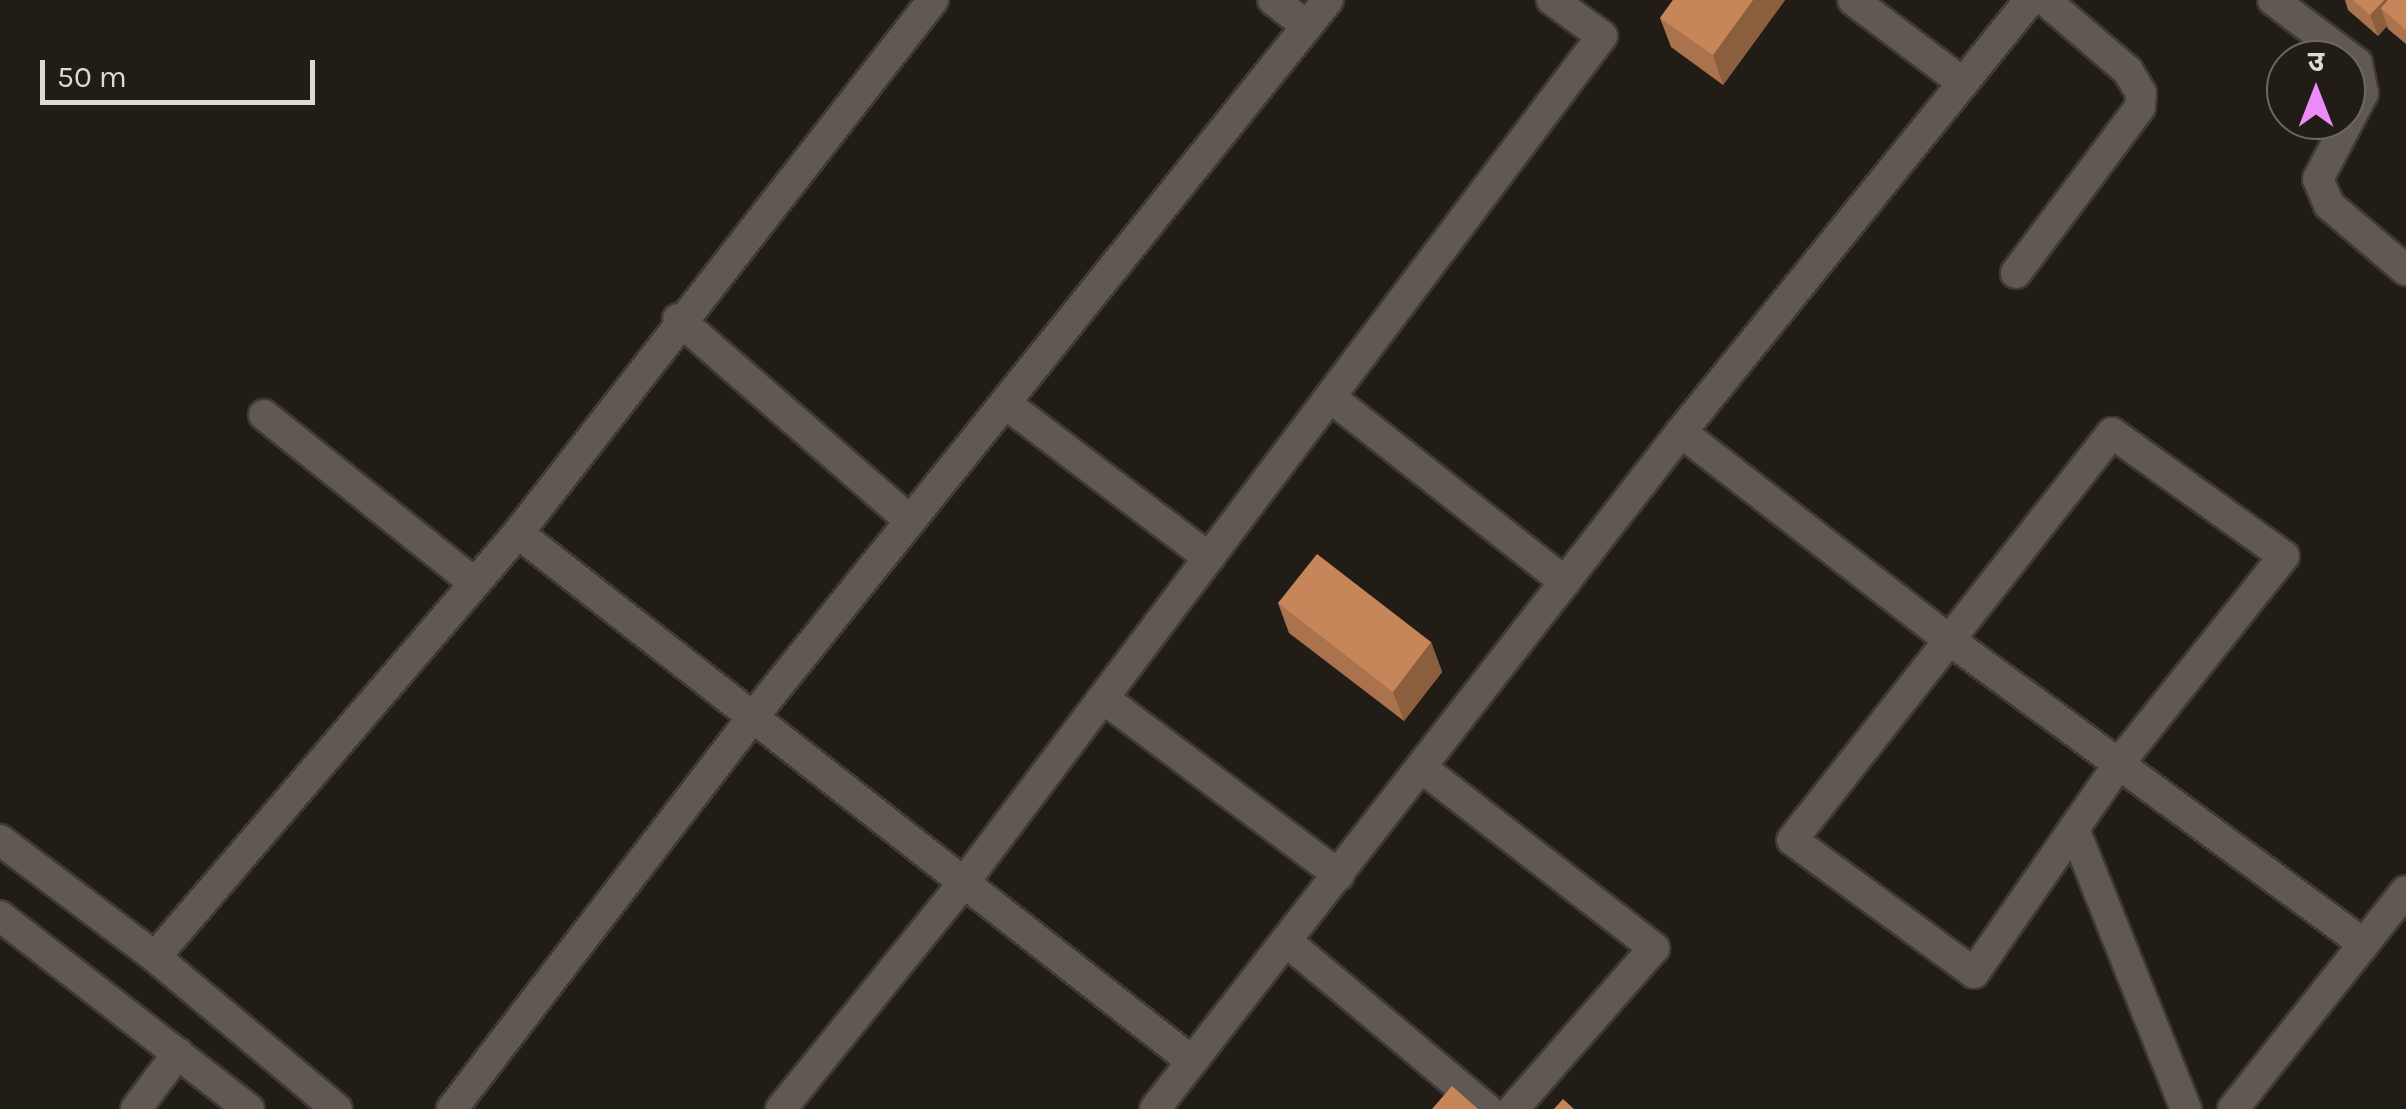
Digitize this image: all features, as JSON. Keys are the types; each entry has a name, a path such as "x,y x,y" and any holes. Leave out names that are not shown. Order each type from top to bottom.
{"street":[{"path":"155,957 518,533 678,320 933,0"},
{"path":"1273,0 1307,26"},
{"path":"452,1109 753,716 1328,0"},
{"path":"781,1109 964,881 1602,36 1552,0"},
{"path":"1852,0 1963,84"},
{"path":"1155,1109 1189,1059 1339,875 1681,432 2030,0"},
{"path":"2016,273 2140,106 2141,93 2128,70 2045,0"},
{"path":"2273,0 2357,63 2363,93 2318,179 2329,205 2406,270"},
{"path":"678,320 910,521"},
{"path":"1330,397 1565,582"},
{"path":"1004,403 1208,558"},
{"path":"264,414 473,582"},
{"path":"1681,432 1946,638 2364,944"},
{"path":"2112,433 2284,556 2118,765 1974,973 1792,840 1946,638 2112,433"},
{"path":"518,533 1189,1059"},
{"path":"1103,698 1339,875"},
{"path":"1422,768 1654,948 1513,1109"},
{"path":"2074,829 2186,1109"},
{"path":"0,840 155,957 188,991 337,1109"},
{"path":"2232,1109 2406,891"},
{"path":"0,916 248,1109"},
{"path":"1286,941 1487,1109"},
{"path":"151,1031 188,991"},
{"path":"136,1109 178,1053"}],"building":[{"path":"1673,0 1753,0 1713,55 1660,18"},
{"path":"2353,0 2384,0 2370,15"},
{"path":"2388,0 2406,0 2406,30 2381,8"},
{"path":"1317,554 1431,642 1393,692 1278,603"},
{"path":"1452,1086 1478,1109 1432,1109"},
{"path":"1563,1099 1574,1109 1554,1109"}]}
